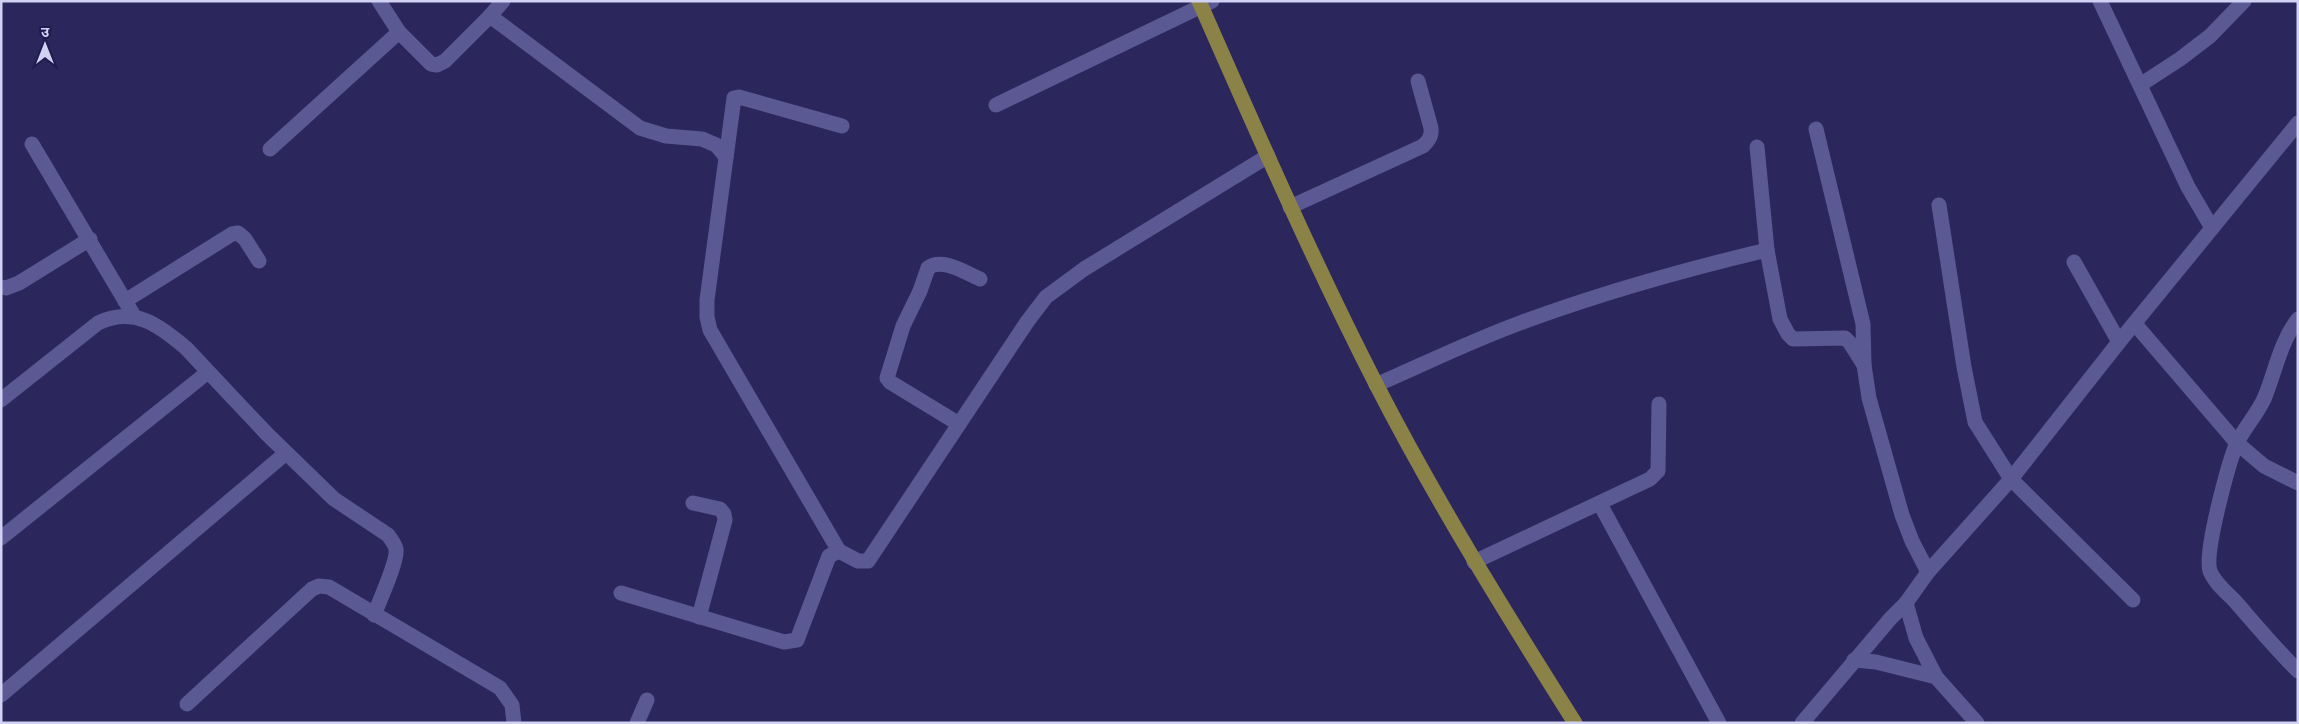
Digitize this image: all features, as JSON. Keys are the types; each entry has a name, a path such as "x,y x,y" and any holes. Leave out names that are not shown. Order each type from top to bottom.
{"main road":[{"path":"1204,3 1290,206 1376,385 1474,562 1575,723"}],"street":[{"path":"378,1 399,32 431,64 437,65 445,61 503,1"},
{"path":"2100,1 2188,187 2212,228"},
{"path":"2140,85 2180,59 2210,36 2244,1"},
{"path":"996,105 1204,3"},
{"path":"490,16 640,128 666,136 702,139 716,145 726,157"},
{"path":"270,149 399,32"},
{"path":"1290,206 1423,146 1432,135 1418,82"},
{"path":"842,126 739,97 734,98 707,300 707,317 710,330 838,551 858,561 868,561 1027,322 1046,297 1084,269 1268,156"},
{"path":"1802,723 1854,660 1906,602 1928,572 2011,479 2119,342 2298,123"},
{"path":"1816,129 1863,324 1864,365 1869,398 1902,515 1912,541 1928,572"},
{"path":"32,144 134,316"},
{"path":"1757,147 1767,250 1780,319 1793,339 1844,338 1850,343 1864,365"},
{"path":"1938,205 1972,411 1982,434 2011,479 2134,600"},
{"path":"125,301 232,234 238,233 245,239 259,261"},
{"path":"1,287 6,288 19,283 90,239"},
{"path":"1376,385 1518,324 1621,288 1675,272 1767,250"},
{"path":"2074,262 2119,342"},
{"path":"960,424 890,382 887,378 903,326 920,291 928,268 937,264 945,265 980,279"},
{"path":"1,400 98,323 110,317 134,316 172,336 286,453 334,499 388,535 394,543 397,550 374,614"},
{"path":"2298,319 2287,336 2264,399 2255,417 2237,443 2222,494 2209,553 2211,572 2269,642 2298,671"},
{"path":"2135,324 2237,443 2264,466 2298,483"},
{"path":"1,538 208,372"},
{"path":"1474,562 1650,479 1658,472 1658,404"},
{"path":"1,696 286,453"},
{"path":"694,503 720,509 724,514 699,616"},
{"path":"1600,504 1719,723"},
{"path":"621,593 784,642 797,640 829,556 838,551"},
{"path":"187,704 312,589 319,586 329,587 500,688 512,705 514,723"},
{"path":"1906,602 1916,638 1936,678 1978,723"},
{"path":"1854,660 1876,662 1936,678"},
{"path":"637,723 647,700"}]}
